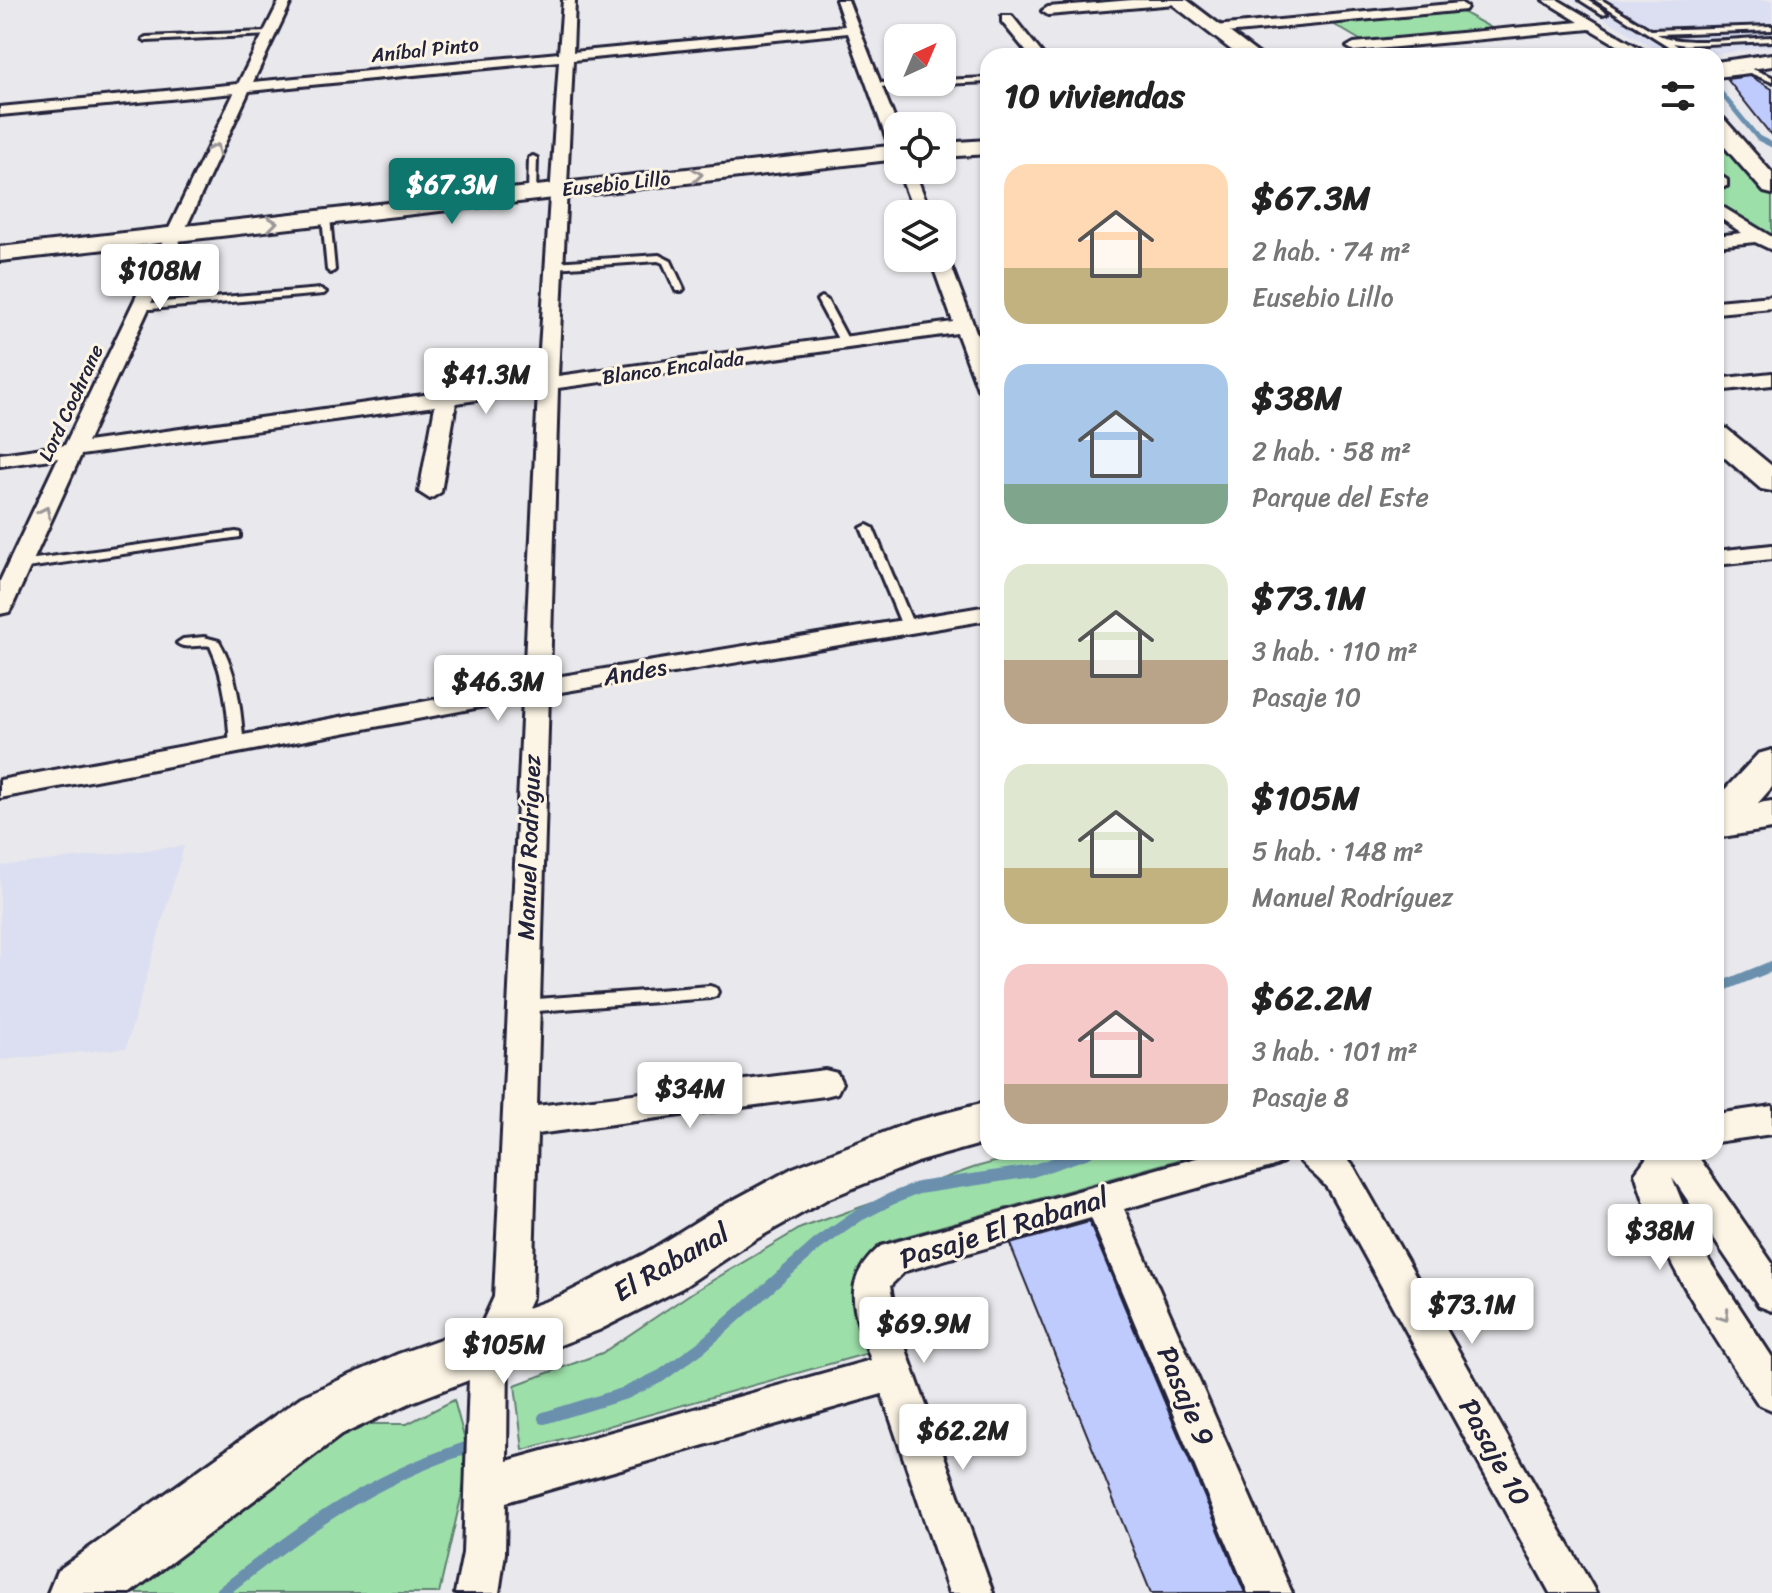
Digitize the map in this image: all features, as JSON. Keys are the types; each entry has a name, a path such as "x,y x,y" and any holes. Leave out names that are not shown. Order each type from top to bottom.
{"street":[{"name":"Lord Cochrane","path":"0,607 173,234 286,0"},
{"name":"Manuel Rodríguez","path":"477,1593 484,1553 489,1349 513,1297 554,265 545,191 569,0"},
{"path":"842,0 885,112"},
{"path":"1048,11 1176,0 1240,48"},
{"path":"1549,0 1632,48"},
{"path":"1215,30 1466,10 1505,33"},
{"path":"1007,19 1031,48"},
{"path":"1315,20 1354,47 1593,25"},
{"name":"Aníbal Pinto","path":"0,111 853,29"},
{"path":"1724,57 1770,42"},
{"path":"1724,68 1745,68 1772,60"},
{"path":"1724,133 1772,187"},
{"path":"956,149 980,148"},
{"name":"Eusebio Lillo","path":"0,254 884,152"},
{"path":"1724,213 1765,241"},
{"path":"1724,241 1765,241"},
{"path":"944,272 980,368"},
{"path":"1724,306 1772,302"},
{"name":"Blanco Encalada","path":"0,460 964,326"},
{"path":"1724,384 1772,379"},
{"path":"430,492 446,399"},
{"path":"1724,441 1767,473"},
{"path":"1724,557 1772,552"},
{"name":"Andes","path":"0,789 535,690 980,614"},
{"path":"1724,817 1772,763"},
{"path":"1724,822 1772,815"},
{"path":"521,1120 548,1120 825,1083"},
{"path":"1724,1127 1772,1120"},
{"name":"El Rabanal","path":"79,1593 321,1416 398,1380 580,1313 663,1271 733,1226 811,1183 911,1143 980,1124"},
{"name":"Pasaje El Rabanal","path":"894,1372 872,1299 871,1284 880,1270 894,1258 1241,1160"},
{"name":"Pasaje 10","path":"1325,1160 1341,1178 1574,1593"},
{"path":"1667,1160 1653,1173 1661,1206 1684,1253 1772,1391"},
{"path":"1680,1160 1772,1294"},
{"name":"Pasaje 9","path":"1101,1198 1270,1593"},
{"path":"487,1487 894,1372 971,1593"}],"lane":[{"path":"1583,0 1659,48"},
{"path":"1598,0 1675,48"},
{"path":"1649,32 1772,28"},
{"path":"146,39 268,34"},
{"path":"1660,39 1685,43 1770,42"},
{"path":"1724,73 1745,68 1772,80"},
{"path":"875,85 980,80"},
{"path":"533,158 545,191"},
{"path":"326,217 331,270"},
{"path":"554,265 659,258 667,261 679,289"},
{"path":"139,307 321,292"},
{"path":"822,300 845,343"},
{"path":"867,528 908,626"},
{"path":"20,565 236,535"},
{"path":"183,643 204,641 215,644 233,695 237,747"},
{"path":"523,1006 710,992"}],"shaded area":[{"path":"1573,0 1772,0 1772,46 1724,53 1724,48 1654,48"},
{"path":"184,846 126,1048 0,1060 0,866"}],"green space":[{"path":"1462,12 1499,32 1367,44 1333,24"},
{"path":"1724,119 1772,174 1772,241 1724,209"},
{"path":"1002,1160 1178,1160 889,1241 869,1259 872,1352 523,1450 515,1385 602,1353 693,1292 801,1228"},
{"path":"454,1400 470,1459 439,1593 129,1593 354,1424 407,1424"}],"building":[{"path":"1750,76 1772,89 1772,136 1727,79"},
{"path":"1089,1222 1245,1593 1151,1593 1010,1244"}],"waterway":[{"path":"1724,97 1758,138 1772,145"},
{"path":"1724,986 1772,966"},
{"path":"544,1418 626,1393 661,1376 701,1347 818,1244 858,1216 891,1199 918,1188 1032,1171 1064,1160"},
{"path":"221,1593 337,1509 397,1476 466,1448"}]}
